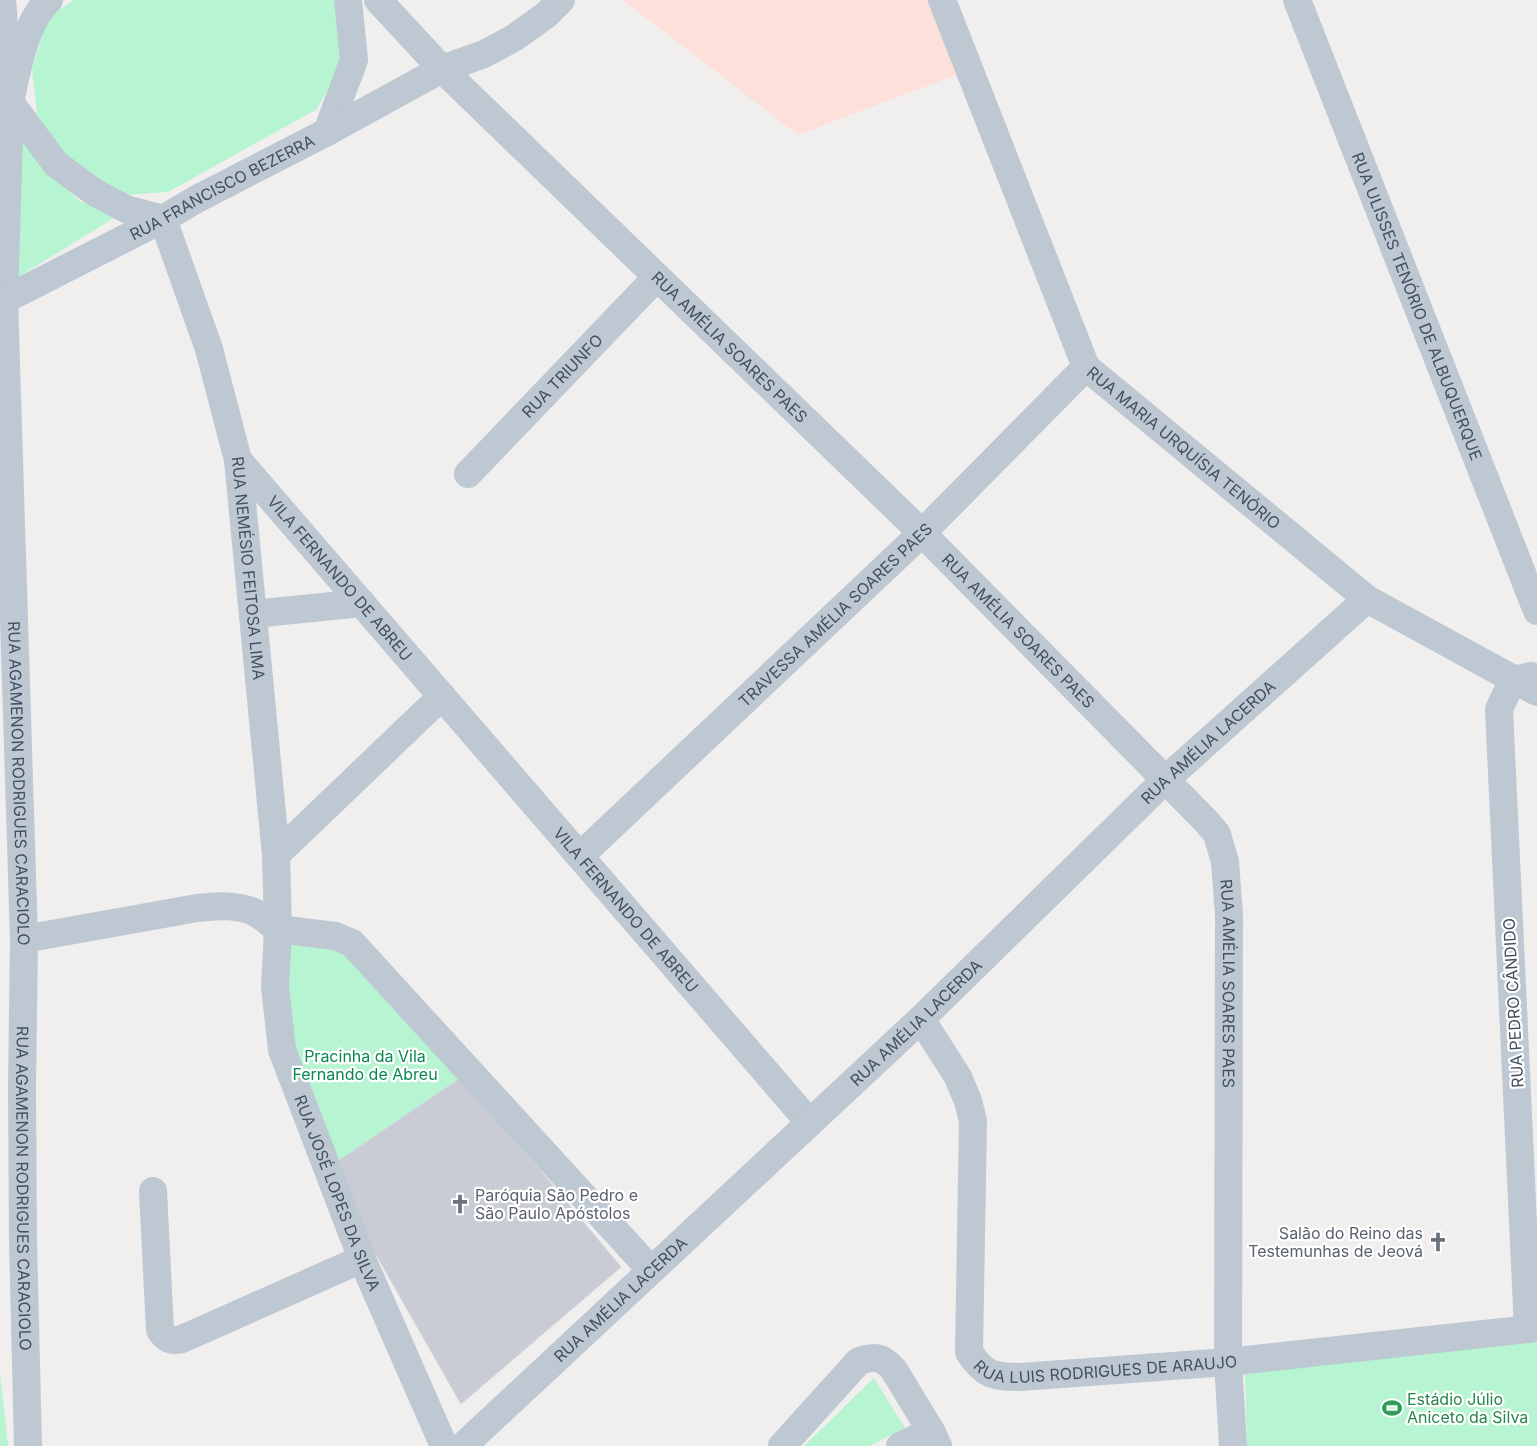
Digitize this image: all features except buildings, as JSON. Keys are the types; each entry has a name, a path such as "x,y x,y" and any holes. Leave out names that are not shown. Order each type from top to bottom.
{"street":[{"name":"RUA AGAMENON RODRIGUES CARACIOLO","path":"2,0 10,102 2,301 7,620 24,939 23,1232 28,1446"},
{"path":"49,0 29,29 21,51 10,102 56,164 94,192 126,209 163,219"},
{"path":"327,132 354,60 348,0"},
{"name":"RUA AMÉLIA SOARES PAES","path":"378,0 442,69 922,533 1217,834 1225,862 1229,915 1228,1362 1232,1446"},
{"name":"RUA FRANCISCO BEZERRA","path":"2,301 163,219 195,200 327,132 442,69 484,54 514,38 546,16 561,0"},
{"name":"RUA MARIA URQUÍSIA TENÓRIO","path":"942,0 1086,367 1367,599 1525,677 1537,692"},
{"name":"RUA ULISSES TENÓRIO DE ALBUQUERQUE","path":"1297,0 1537,611"},
{"name":"RUA NEMÉSIO FEITOSA LIMA","path":"163,219 209,349 238,460 276,855 278,929"},
{"name":"RUA TRIUNFO","path":"468,474 657,277"},
{"name":"TRAVESSA AMÉLIA SOARES PAES","path":"580,856 922,533 1086,367"},
{"name":"VILA FERNANDO DE ABREU","path":"238,460 810,1123"},
{"name":"RUA AMÉLIA LACERDA","path":"463,1446 921,1018 1166,780 1367,599"},
{"path":"253,614 362,604"},
{"name":"RUA PEDRO CÂNDIDO","path":"1525,677 1499,709 1532,1329"},
{"path":"276,855 442,696"},
{"path":"24,939 197,908 224,906 245,909 257,914 278,929 335,936 352,943 651,1270"},
{"name":"RUA JOSÉ LOPES DA SILVA","path":"278,929 275,987 282,1050 362,1259 444,1446"},
{"name":"RUA LUIS RODRIGUES DE ARAUJO","path":"921,1018 958,1077 968,1101 973,1121 969,1352 979,1366 989,1372 1002,1377 1020,1377 1228,1362 1532,1329"},
{"path":"153,1192 160,1330 169,1340 182,1339 362,1259"},
{"path":"782,1446 859,1362 873,1356 887,1362 894,1370 935,1438 900,1446"}],"shaded area":[{"path":"623,0 942,0 969,70 798,135"}],"green space":[{"path":"74,0 333,0 345,17 342,63 317,109 168,192 124,195 67,159 37,114 32,69 48,17"},
{"path":"16,135 79,201 117,216 17,278"},
{"name":"Pracinha da Vila Fernando de Abreu","path":"292,941 343,944 462,1077 334,1164 289,1044 285,984"},
{"name":"Estádio Júlio Aniceto da Silva","path":"1537,1335 1537,1446 1247,1446 1245,1371"},
{"path":"0,1373 8,1446 0,1446"},
{"path":"874,1378 905,1428 869,1446 804,1446"}],"place":[{"name":"Paróquia São Pedro e São Paulo Apóstolos","path":"460,1204"},
{"name":"Salão do Reino das Testemunhas de Jeová","path":"1438,1242"},
{"name":"Estádio Júlio Aniceto da Silva","path":"1392,1408"}]}
